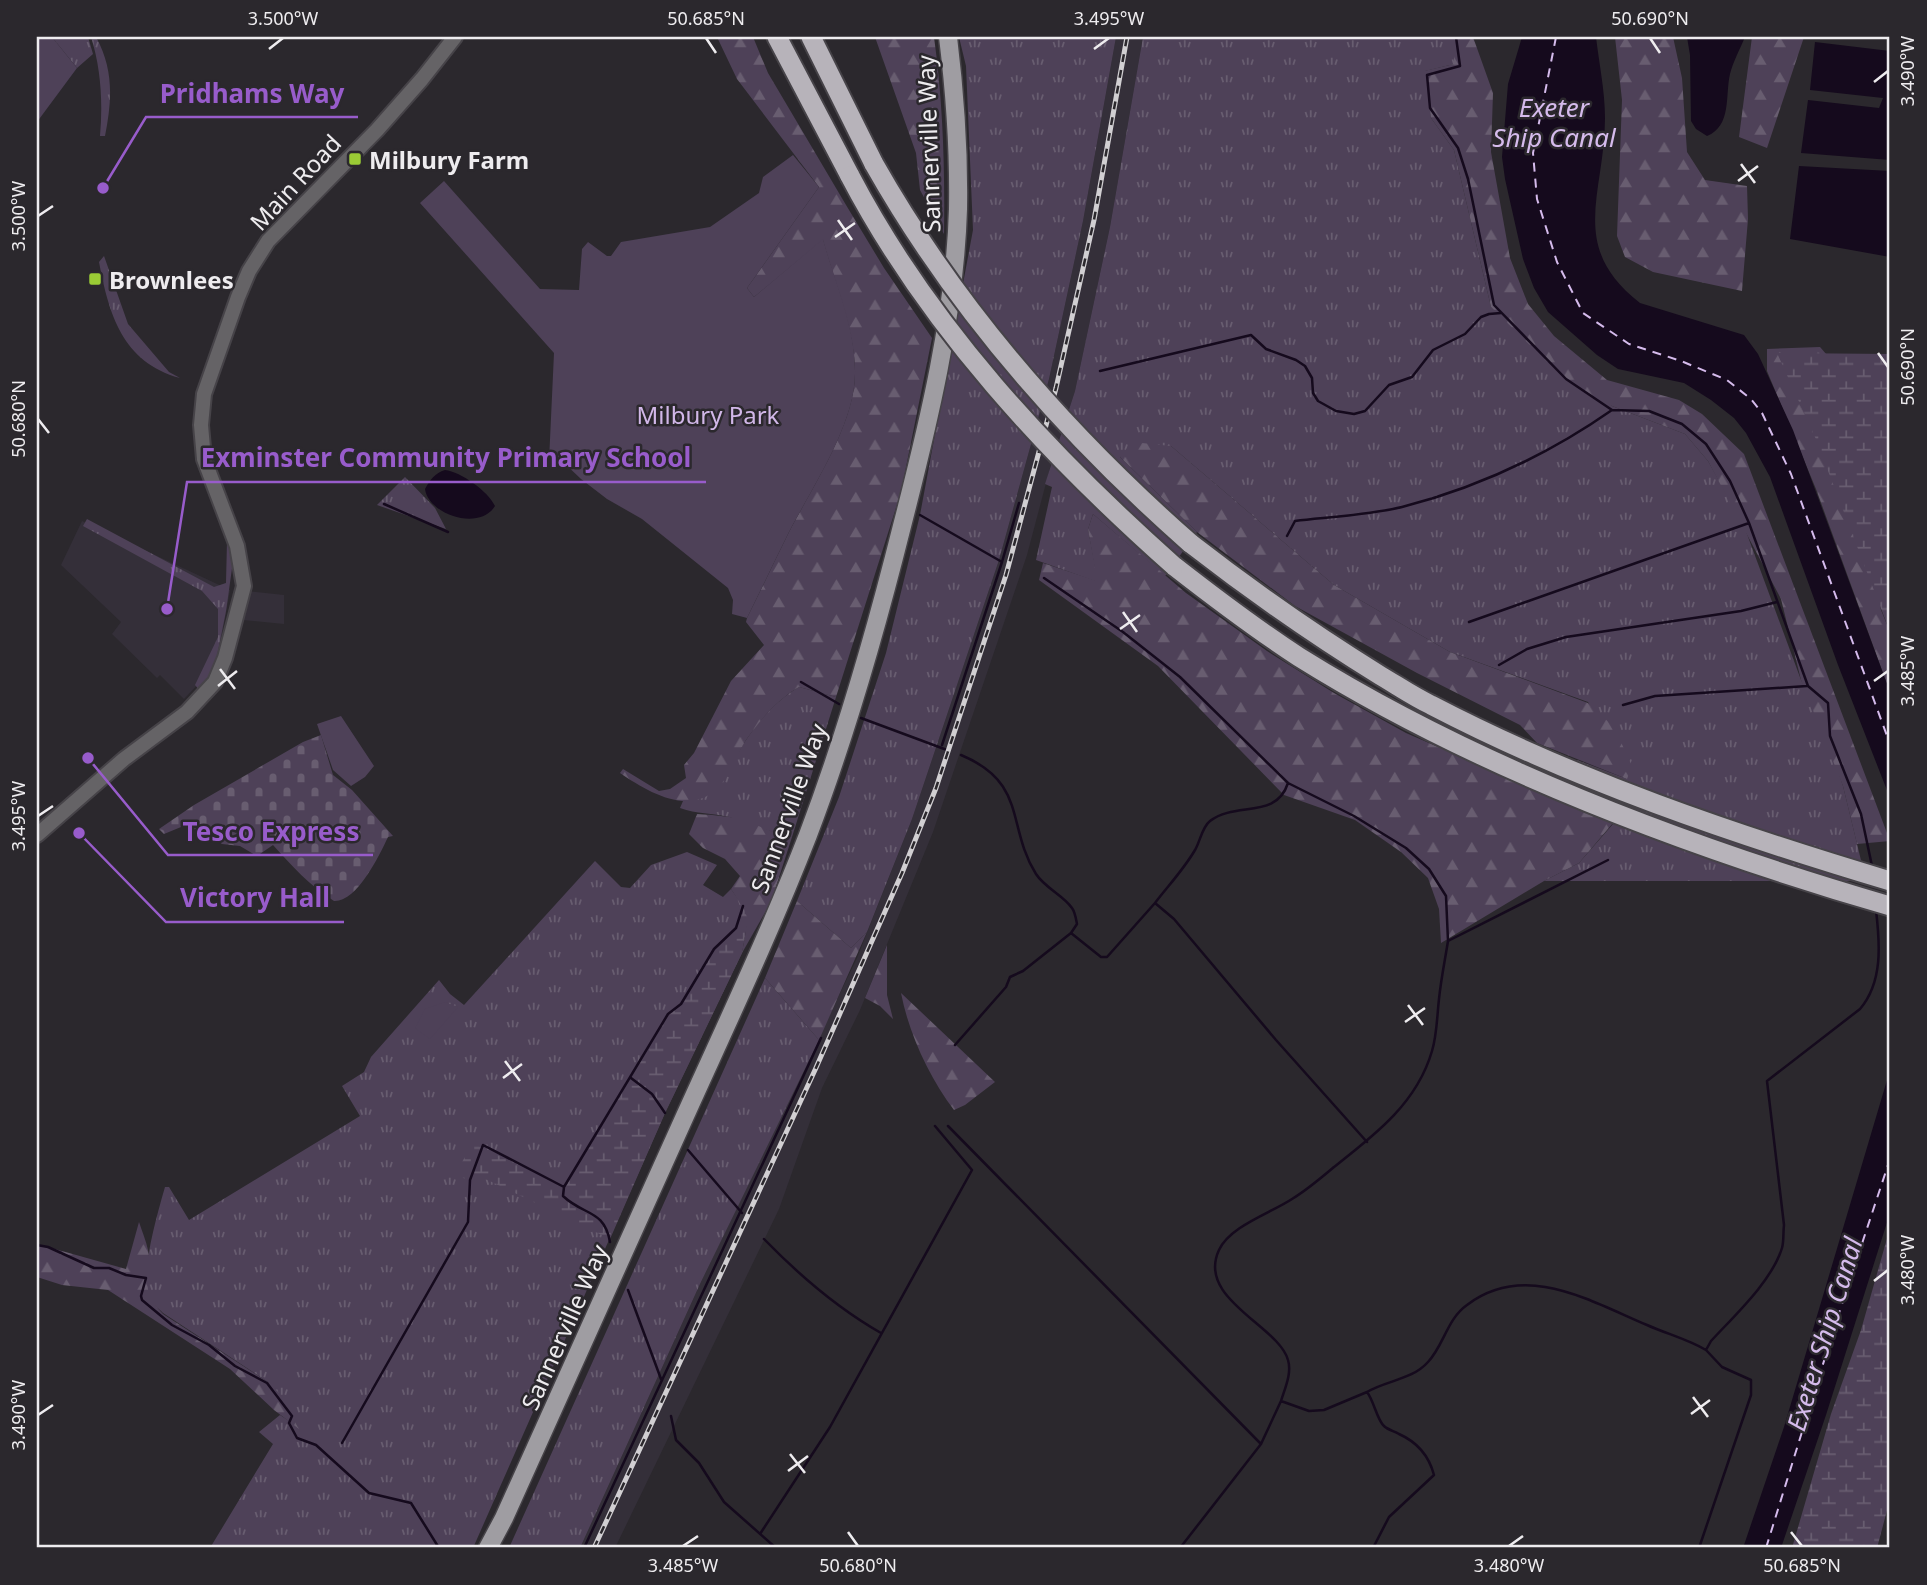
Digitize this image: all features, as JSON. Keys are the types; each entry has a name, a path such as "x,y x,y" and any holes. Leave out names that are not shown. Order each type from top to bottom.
{"highway":[{"path":"777,37 877,225 908,274 987,377 1080,479 1174,566 1235,614 1300,657 1416,722 1566,791 1774,871 1890,906"},
{"path":"811,37 874,164 935,264 1015,368 1073,432 1126,486 1190,543 1316,636 1429,705 1573,771 1780,848 1890,881"}],"main road":[{"name":"Sannerville Way","path":"488,1548 504,1518 741,992 808,833 851,706 887,586 917,468 938,370 949,300 956,246 958,197 956,117 947,37"}],"street":[{"name":"Main Road","path":"37,835 124,760 187,712 215,682 225,657 244,586 237,546 204,459 201,425 204,394 238,297 268,241 377,130 456,37"}],"shaded area":[{"path":"1116,37 1143,37 1110,227 1075,391 1050,468 1027,555 933,832 860,1010 822,1088 779,1209 615,1548 580,1548 700,1284 857,958 912,819 999,560 1049,379 1083,221"},
{"path":"82,521 230,590 219,652 200,682 184,699 160,675 157,678 112,634 121,622 61,565"},
{"path":"246,591 284,595 284,624 243,620"}],"green space":[{"path":"37,37 52,37 77,68 37,122"},
{"path":"52,37 88,37 93,54 77,68"},
{"path":"91,37 96,37 102,49 109,73 110,98 105,136 100,136 100,86"},
{"path":"717,37 753,37 768,73 846,205 884,268 932,338 901,492 836,697 799,687 791,692 758,725 714,792 701,799 688,801 659,795 620,773 623,769 659,791 670,789 686,778 684,765 694,753 731,681 764,645 746,622 747,618 840,435 853,394 855,375 848,324 823,240 754,297 747,288 819,187 737,79"},
{"path":"875,37 934,37 943,135 944,234 920,190 916,153"},
{"path":"959,37 1116,37 1083,221 1049,379 999,560 912,819 867,932 851,948 797,901 839,797 886,653 920,515 973,230 966,66"},
{"path":"1143,37 1454,37 1454,64 1425,71 1431,118 1454,150 1491,307 1612,406 1685,434 1708,461 1744,526 1801,680 1818,712 1843,786 1866,881 1544,881 1579,863 1613,824 1561,801 1577,760 1627,779 1588,702 1450,652 1334,585 1171,446 1120,457 1197,532 1165,576 1093,514 1088,529 1098,582 1036,560 1052,487 1045,484 1075,391 1110,227"},
{"path":"1454,37 1473,37 1493,93 1491,152 1510,258 1528,304 1554,336 1607,380 1679,400 1702,414 1744,454 1890,841 1857,844 1843,786 1801,680 1781,599 1708,461 1685,434 1612,406 1568,382 1491,307 1454,150 1431,118 1424,71 1454,64"},
{"path":"1615,37 1673,37 1682,78 1687,152 1705,180 1747,186 1748,219 1742,291 1653,272 1625,257 1617,236 1622,100"},
{"path":"1752,37 1804,37 1767,148 1739,137"},
{"name":"Milbury Park","path":"793,155 819,187 747,288 754,297 823,239 844,306 852,340 855,374 848,414 831,455 747,618 732,614 733,600 728,588 642,519 607,499 562,461 549,461 554,353 420,203 444,181 540,289 579,290 582,249 588,242 611,256 621,242 710,227 759,193 763,177"},
{"path":"104,256 128,324 169,372 180,378 160,371 144,360 122,334 103,281 99,262"},
{"path":"1820,347 1833,362 1881,610 1890,632 1890,692 1816,489 1767,371 1767,349"},
{"path":"1777,353 1890,354 1890,632 1815,437"},
{"path":"1132,442 1171,446 1334,585 1450,652 1588,703 1614,727 1632,766 1627,779 1537,743 1520,725 1417,673 1295,606 1197,532 1120,457"},
{"path":"405,477 435,508 446,529 377,505"},
{"path":"1093,514 1186,593 1267,651 1334,693 1406,733 1613,823 1579,863 1441,943 1439,909 1428,878 1401,852 1355,820 1284,795 1158,666 1039,580 1043,563 1097,581 1088,529"},
{"path":"87,519 214,587 226,583 227,542 235,547 213,676 200,691 195,685 218,637 218,609 202,591 83,526"},
{"path":"799,687 836,697 792,837 729,817 680,808 683,801 697,798 717,787 757,725 776,704"},
{"path":"341,716 374,766 365,777 351,786 333,770 317,724"},
{"path":"321,735 333,775 352,790 393,836 388,837 359,886 343,899 334,901 317,889 273,845 257,856 240,846 222,844 204,831 181,827 164,834 159,829 194,805 303,742"},
{"path":"697,814 736,818 792,837 771,902 742,953 746,919 731,889 740,876 725,859 703,848 689,834"},
{"path":"687,852 717,865 703,885 723,897 731,889 743,906 742,953 665,1113 473,1548 210,1548 273,1444 259,1432 280,1415 298,1427 268,1382 163,1313 150,1299 147,1285 148,1258 165,1187 169,1187 189,1220 360,1116 342,1086 364,1072 371,1057 439,980 450,994 464,1005 595,861 621,887 630,888 651,865"},
{"path":"797,901 851,948 867,932 819,1040 765,978"},
{"path":"743,906 748,920 742,953 665,1113 610,1239 473,1173 470,1180 460,1177 462,1162 475,1141 480,1147 565,1187 668,1014 681,1004 714,949 736,928"},
{"path":"887,945 887,995 893,1019 880,1006 865,998"},
{"path":"765,978 819,1040 700,1284 580,1548 509,1548"},
{"path":"901,993 995,1082 954,1110 936,1084 921,1054"},
{"path":"445,1002 458,1007 430,1039 415,1028 425,1009"},
{"path":"139,1222 148,1250 148,1289 155,1304 163,1314 268,1382 279,1393 299,1429 230,1369 108,1290 62,1285 37,1277 37,1244 126,1269"},
{"path":"1890,1228 1890,1499 1877,1548 1792,1548 1831,1414 1861,1330"}],"water":[{"name":"Exeter Ship Canal","path":"1522,37 1596,37 1605,118 1595,218 1597,239 1604,261 1618,282 1640,303 1744,335 1758,354 1793,430 1890,692 1890,798 1838,665 1770,477 1746,433 1734,418 1684,383 1618,369 1597,355 1548,312 1534,288 1523,259 1502,157 1508,84"},
{"path":"1687,37 1745,37 1730,74 1724,118 1715,131 1707,136 1696,129 1691,121 1690,55"},
{"path":"1815,42 1890,51 1890,160 1801,153 1808,100 1879,108 1883,98 1810,90"},
{"path":"1799,166 1890,171 1890,257 1790,239"},
{"path":"445,470 459,474 473,483 495,506 488,514 467,519 455,517 435,506 425,489 433,477"},
{"name":"Exeter Ship Canal","path":"1890,1070 1890,1213 1781,1548 1743,1548 1784,1427"}],"waterway":[{"path":"1456,37 1460,66 1427,75 1430,108 1458,148 1468,179 1494,305 1566,379 1612,410 1649,411 1682,424 1706,444 1730,481 1749,523 1808,686 1828,703 1830,736 1861,814 1872,866"},
{"path":"1100,371 1251,335 1266,349 1305,366 1312,378 1313,393 1318,401 1336,411 1354,414 1365,411 1389,385 1412,377 1433,350 1465,334 1481,317 1501,313"},
{"path":"1287,536 1295,521 1402,507 1484,480 1563,441 1612,410"},
{"path":"942,745 1019,503"},
{"path":"384,504 448,532"},
{"path":"920,515 1002,562"},
{"path":"1469,622 1749,523"},
{"path":"1044,578 1123,632 1180,677 1288,783 1354,816 1406,848 1429,869 1446,896 1448,941"},
{"path":"1499,665 1527,649 1566,637 1741,611 1777,602"},
{"path":"801,682 839,704"},
{"path":"1623,705 1655,696 1807,686"},
{"path":"861,718 947,750"},
{"path":"961,755 982,766 997,779 1006,792 1027,856 1036,874 1074,911 1077,924 1071,933 1101,957 1107,957 1155,903 1174,919 1367,1142"},
{"path":"1155,903 1191,857 1210,821 1220,815 1274,802 1288,783"},
{"path":"1281,1401 1289,1375 1288,1360 1282,1348 1228,1297 1219,1283 1215,1267 1224,1241 1241,1227 1314,1184 1379,1130 1405,1102 1425,1070 1434,1045 1448,941 1608,860"},
{"path":"610,1242 607,1231 598,1218 563,1196 564,1187 668,1014 681,1004 714,949 736,928 743,906"},
{"path":"1699,1548 1751,1395 1751,1380 1722,1367 1706,1350 1770,1273 1783,1245 1784,1225 1767,1081 1860,1009 1873,987 1876,975 1876,910"},
{"path":"955,1045 1006,987 1010,977 1023,971 1071,933"},
{"path":"584,1548 821,1038"},
{"path":"631,1078 652,1094 665,1113"},
{"path":"760,1534 830,1427 972,1170 935,1126"},
{"path":"948,1126 1261,1444 1281,1401 1309,1411 1324,1410 1367,1392 1382,1423 1387,1429 1417,1445 1434,1475 1389,1517 1373,1548"},
{"path":"342,1443 468,1222 470,1180 483,1145 564,1187"},
{"path":"688,1150 742,1213"},
{"path":"764,1239 819,1290 881,1333"},
{"path":"37,1245 48,1247 94,1268 109,1268 126,1275 146,1278 142,1300 172,1325 209,1345 235,1366 267,1383 292,1416 289,1423 297,1438 316,1445 369,1493 411,1503 439,1548"},
{"path":"1367,1392 1422,1368 1460,1311 1489,1292 1512,1286 1534,1286 1580,1297 1706,1350"},
{"path":"628,1290 661,1379"},
{"path":"671,1416 676,1440 699,1463 724,1502 776,1548"},
{"path":"1180,1548 1261,1444"}],"ferry route":[{"path":"1556,37 1533,153 1537,199 1557,262 1583,313 1629,344 1727,380 1751,399 1762,413 1791,474 1890,744"},
{"path":"1766,1548 1890,1159"}],"railway":[{"path":"594,1548 815,1070 902,873 936,788 1006,575 1056,388 1094,220 1127,37"}],"place":[{"name":"Milbury Farm","path":"355,159"},
{"name":"Pridhams Way","path":"103,188"},
{"name":"Brownlees","path":"95,279"},
{"name":"Exminster Community Primary School","path":"167,609"},
{"name":"Tesco Express","path":"88,758"},
{"name":"Victory Hall","path":"79,833"}]}
